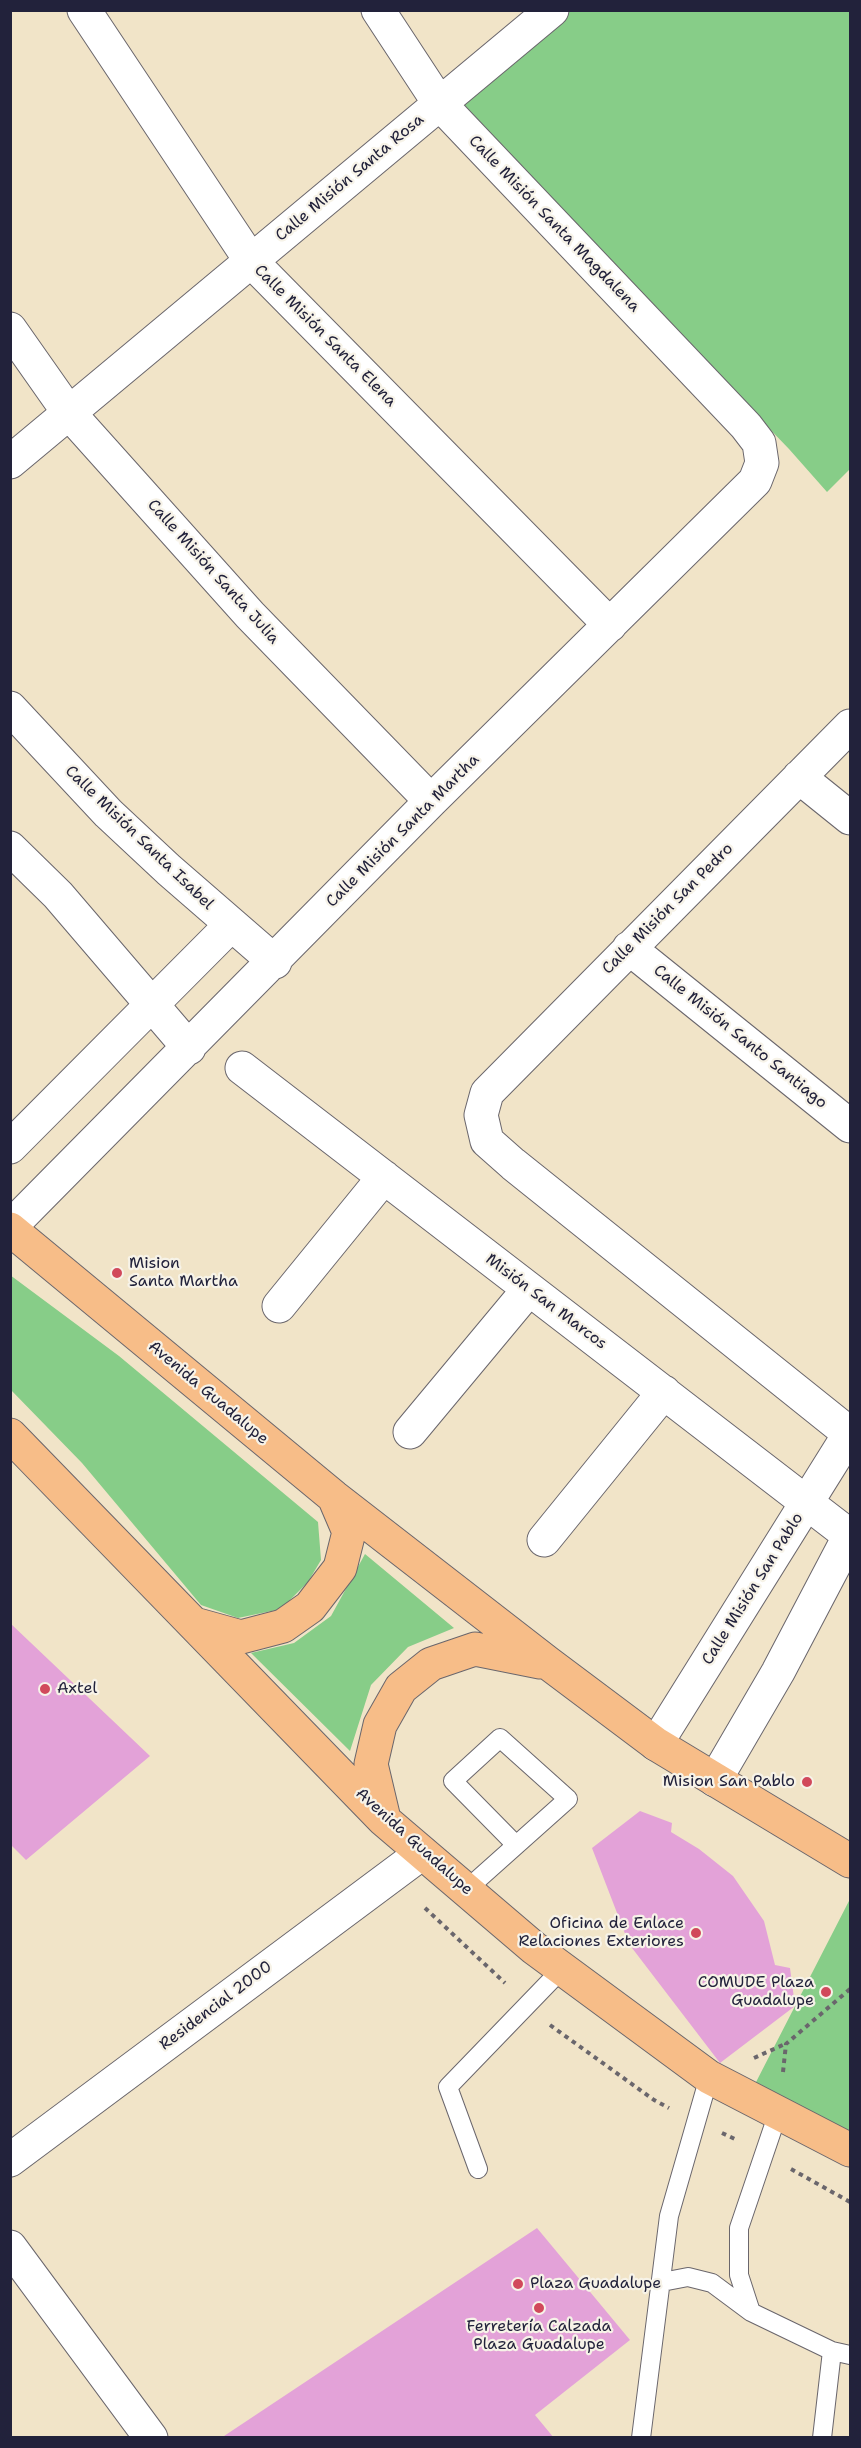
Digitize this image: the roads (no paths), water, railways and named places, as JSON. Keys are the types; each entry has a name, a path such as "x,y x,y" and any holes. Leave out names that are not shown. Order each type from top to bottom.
{"main road":[{"name":"Avenida Guadalupe","path":"10,1228 334,1497 548,1663 656,1744 850,1861"},
{"name":"Avenida Guadalupe","path":"10,1435 384,1820 422,1853 562,1969 709,2077 850,2150"},
{"path":"196,1624 241,1637 283,1626 310,1607 340,1568 349,1532 334,1497"},
{"path":"384,1820 371,1764 380,1725 401,1688 431,1664 475,1649 548,1663"}],"street":[{"name":"Calle Misión Santa Elena","path":"84,10 251,261 610,625"},
{"name":"Calle Misión Santa Magdalena","path":"378,10 439,103 746,426"},
{"name":"Calle Misión Santa Rosa","path":"10,462 552,10"},
{"name":"Calle Misión Santa Julia","path":"10,329 69,413 250,615 431,801"},
{"name":"Calle Misión Santa Martha","path":"10,1228 275,962 431,801 755,481 762,463 761,453 759,443 746,426"},
{"name":"Calle Misión Santa Isabel","path":"10,708 108,813 275,962"},
{"name":"Calle Misión San Pedro","path":"850,726 487,1093 481,1115 487,1141 850,1433"},
{"path":"799,777 850,818"},
{"path":"10,848 58,895 189,1047"},
{"path":"10,1147 231,925"},
{"name":"Calle Misión Santo Santiago","path":"629,948 850,1126"},
{"name":"Misión San Marcos","path":"242,1068 850,1535"},
{"path":"279,1306 384,1178"},
{"path":"410,1432 529,1289"},
{"path":"544,1539 664,1392"},
{"name":"Calle Misión San Pablo","path":"656,1744 850,1433"},
{"path":"715,1780 778,1672 850,1535"},
{"name":"Residencial 2000","path":"10,2160 422,1853"},
{"path":"10,2247 151,2438"}],"lane":[{"path":"466,1890 568,1799 500,1738 453,1781 516,1845"},
{"path":"478,2169 448,2087 562,1969"},
{"path":"641,2438 669,2216 709,2077"},
{"path":"751,2312 739,2275 739,2228 778,2113"},
{"path":"662,2282 688,2277 712,2283 751,2312 832,2351 850,2355"},
{"path":"822,2438 832,2351"}],"place":[{"name":"Mision Santa Martha","path":"117,1273"},
{"name":"Axtel","path":"45,1689"},
{"name":"Mision San Pablo","path":"807,1782"},
{"name":"Oficina de Enlace Relaciones Exteriores","path":"696,1933"},
{"name":"COMUDE Plaza Guadalupe","path":"826,1992"},
{"name":"Plaza Guadalupe","path":"518,2284"},
{"name":"Ferretería Calzada Plaza Guadalupe","path":"539,2308"}]}
